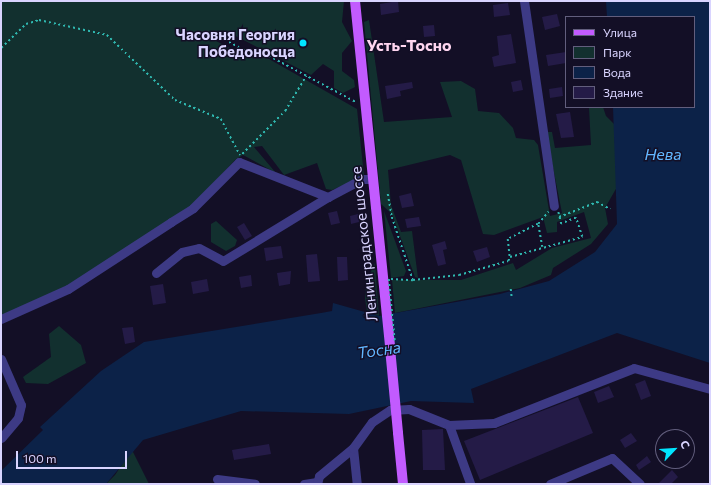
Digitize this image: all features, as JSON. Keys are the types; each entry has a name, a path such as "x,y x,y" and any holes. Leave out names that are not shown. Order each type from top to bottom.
{"main road":[{"name":"Ленинградское шоссе","path":"355,1 372,179 386,281 403,484"}],"street":[{"path":"524,1 554,206"},
{"path":"1,319 68,289 193,208 234,165 242,159 328,197"},
{"path":"156,273 176,256 199,248 223,261 328,197 362,179 372,179"},
{"path":"1,359 21,405 18,418 1,438"},
{"path":"304,484 317,483 322,473 353,448 372,422 390,410 409,410 449,425 494,423 634,368 710,389"},
{"path":"449,425 470,483"},
{"path":"353,448 357,484"},
{"path":"550,484 612,458 640,484"},
{"path":"217,479 255,484"}],"path":[{"path":"1,48 26,24 39,20 107,35 175,100 221,119 242,159 285,111 306,76"},
{"path":"231,38 229,42 244,50 268,56 365,107"},
{"path":"388,194 392,217 413,280"},
{"path":"559,217 597,202 610,209"},
{"path":"386,281 413,280 459,275 508,261 510,257 542,247 582,237 576,218 561,224 554,206 538,224 508,239 510,257"},
{"path":"538,224 542,247"},
{"path":"511,289 512,299"}],"green space":[{"path":"1,1 344,1 342,22 352,41 342,53 342,71 354,80 355,87 343,93 334,88 334,71 323,64 311,75 226,31 216,41 238,52 269,59 357,109 364,176 332,190 326,189 317,163 284,175 262,146 254,147 276,173 243,155 235,160 193,205 67,287 1,316"},
{"path":"369,20 384,122 452,117 440,82 461,81 475,89 478,111 499,113 513,128 516,138 534,140 538,145 550,216 562,213 546,132 552,132 555,148 591,145 589,108 603,108 606,116 614,124 617,187 605,208 608,224 591,244 553,268 551,275 520,288 395,313 392,280 461,280 513,263 516,270 552,248 591,238 584,212 557,222 557,232 547,233 543,217 494,235 483,234 461,160 450,155 388,170 391,205 401,232 412,231 418,278 415,277 392,214 381,204 364,22"},
{"path":"384,211 406,271 404,276 391,278"},
{"path":"216,221 237,240 235,246 226,251 211,242 211,224"},
{"path":"375,263 379,316 367,311 365,299 366,282"},
{"path":"59,326 81,345 86,363 48,384 26,383 23,377 51,357 49,334"},
{"path":"132,450 149,484 106,484 115,475"}],"water":[{"path":"606,1 710,1 710,363 617,333 471,389 474,403 411,401 349,414 241,411 143,440 106,484 1,484 1,471 43,430 40,427 101,371 144,342 332,311 333,303 379,316 500,294 549,281 595,252 617,224 613,108 695,108 695,16 607,16"}],"building":[{"path":"398,1 399,12 381,15 380,4"},
{"path":"508,3 510,15 494,17 493,5"},
{"path":"557,14 560,26 545,30 542,17"},
{"path":"434,25 435,36 424,37 423,26"},
{"path":"511,34 516,63 494,67 492,57 499,55 497,36"},
{"path":"565,52 565,63 548,66 546,55"},
{"path":"521,80 523,90 513,92 511,82"},
{"path":"412,82 413,88 400,91 401,96 387,99 385,86"},
{"path":"562,87 563,96 550,98 549,89"},
{"path":"570,112 574,137 561,138 556,114"},
{"path":"411,193 414,206 402,208 399,196"},
{"path":"337,211 340,223 331,225 328,213"},
{"path":"358,214 359,222 351,224 350,216"},
{"path":"419,217 421,226 407,228 405,219"},
{"path":"244,223 252,236 245,240 237,227"},
{"path":"445,241 447,249 443,250 446,264 438,266 432,245"},
{"path":"281,246 283,258 266,261 264,248"},
{"path":"487,247 490,257 477,262 473,251"},
{"path":"317,254 320,281 308,282 306,255"},
{"path":"337,257 347,257 348,280 338,281"},
{"path":"291,271 290,284 279,286 277,273"},
{"path":"251,275 252,286 241,288 239,277"},
{"path":"207,279 209,291 193,294 191,282"},
{"path":"163,284 166,303 153,305 150,286"},
{"path":"133,327 135,342 125,344 122,328"},
{"path":"645,380 651,396 641,400 635,384"},
{"path":"609,386 614,397 598,403 594,392"},
{"path":"578,397 593,433 480,480 464,441"},
{"path":"443,429 445,470 423,470 422,430"},
{"path":"631,433 637,441 625,448 620,440"},
{"path":"269,444 271,454 234,460 232,450"},
{"path":"647,456 651,462 639,470 636,465"},
{"path":"672,470 678,477 671,484 658,484"}],"place":[{"name":"Часовня Георгия Победоносца","path":"303,43"}],"district":[{"name":"Усть-Тосно","path":"409,45"}],"water label":[{"name":"Нева","path":"663,154"},
{"name":"Тосна","path":"379,350"}]}
